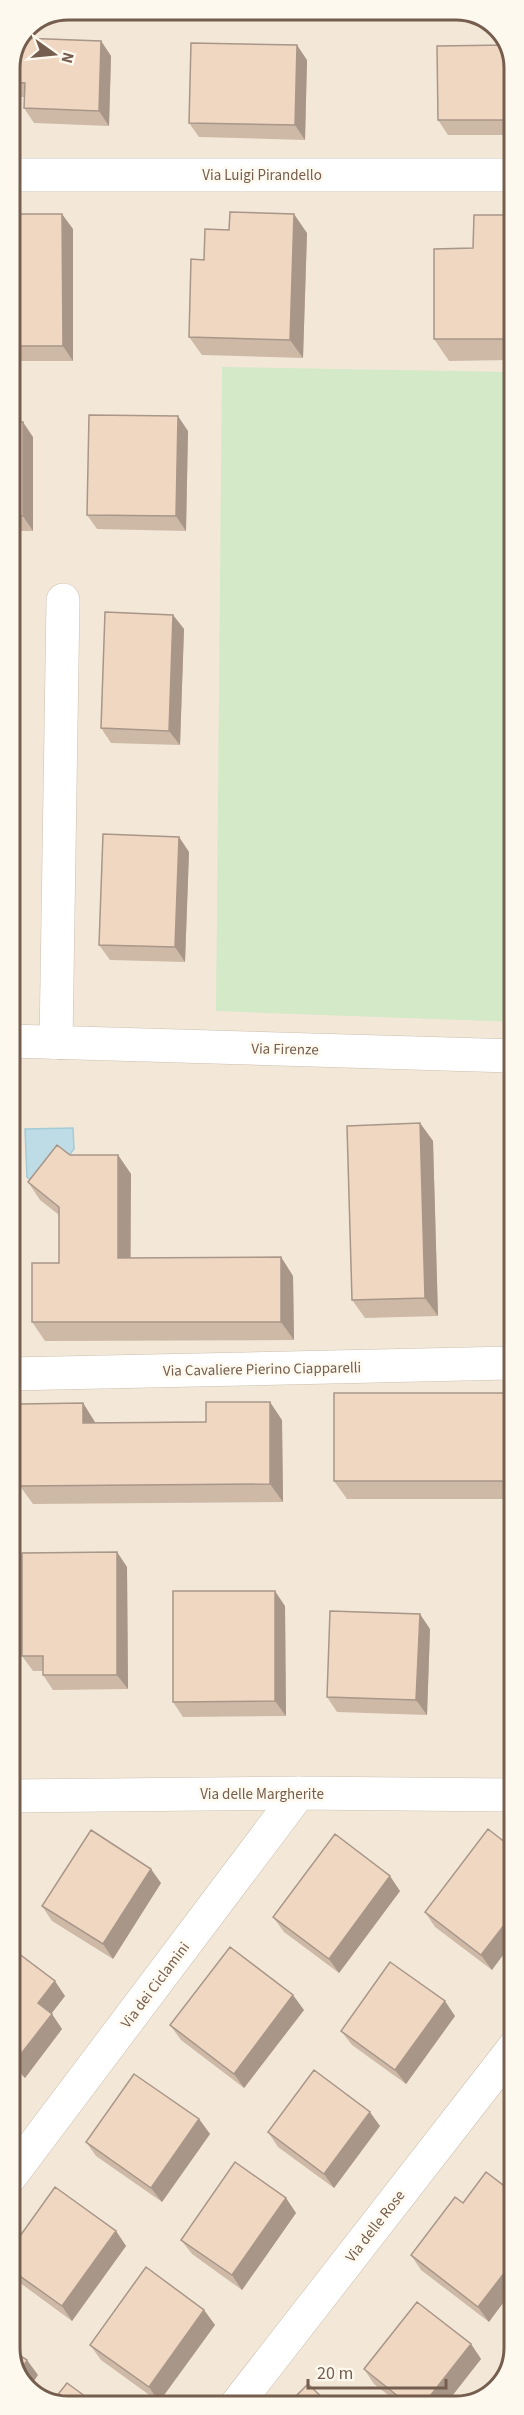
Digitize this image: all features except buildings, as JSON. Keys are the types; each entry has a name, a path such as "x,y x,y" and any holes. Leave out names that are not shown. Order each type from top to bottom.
{"street":[{"name":"Via Luigi Pirandello","path":"20,175 504,175"},
{"path":"56,1043 63,600"},
{"name":"Via Firenze","path":"20,1041 504,1056"},
{"name":"Via Cavaliere Pierino Ciapparelli","path":"20,1374 504,1363"},
{"name":"Via delle Margherite","path":"20,1796 299,1793 504,1795"},
{"name":"Via dei Ciclamini","path":"20,2163 299,1793"},
{"name":"Via delle Rose","path":"243,2395 504,2060"}],"shaded area":[{"path":"59,20 459,20 475,23 488,32 498,44 504,59 504,2353 502,2363 494,2377 475,2392 465,2395 65,2395 49,2392 36,2383 23,2366 20,2356 20,59 23,49 34,34 49,23"}],"green space":[{"path":"222,367 504,372 504,1022 216,1011"}],"water":[{"path":"73,1128 74,1149 43,1189 27,1177 25,1129"}]}
